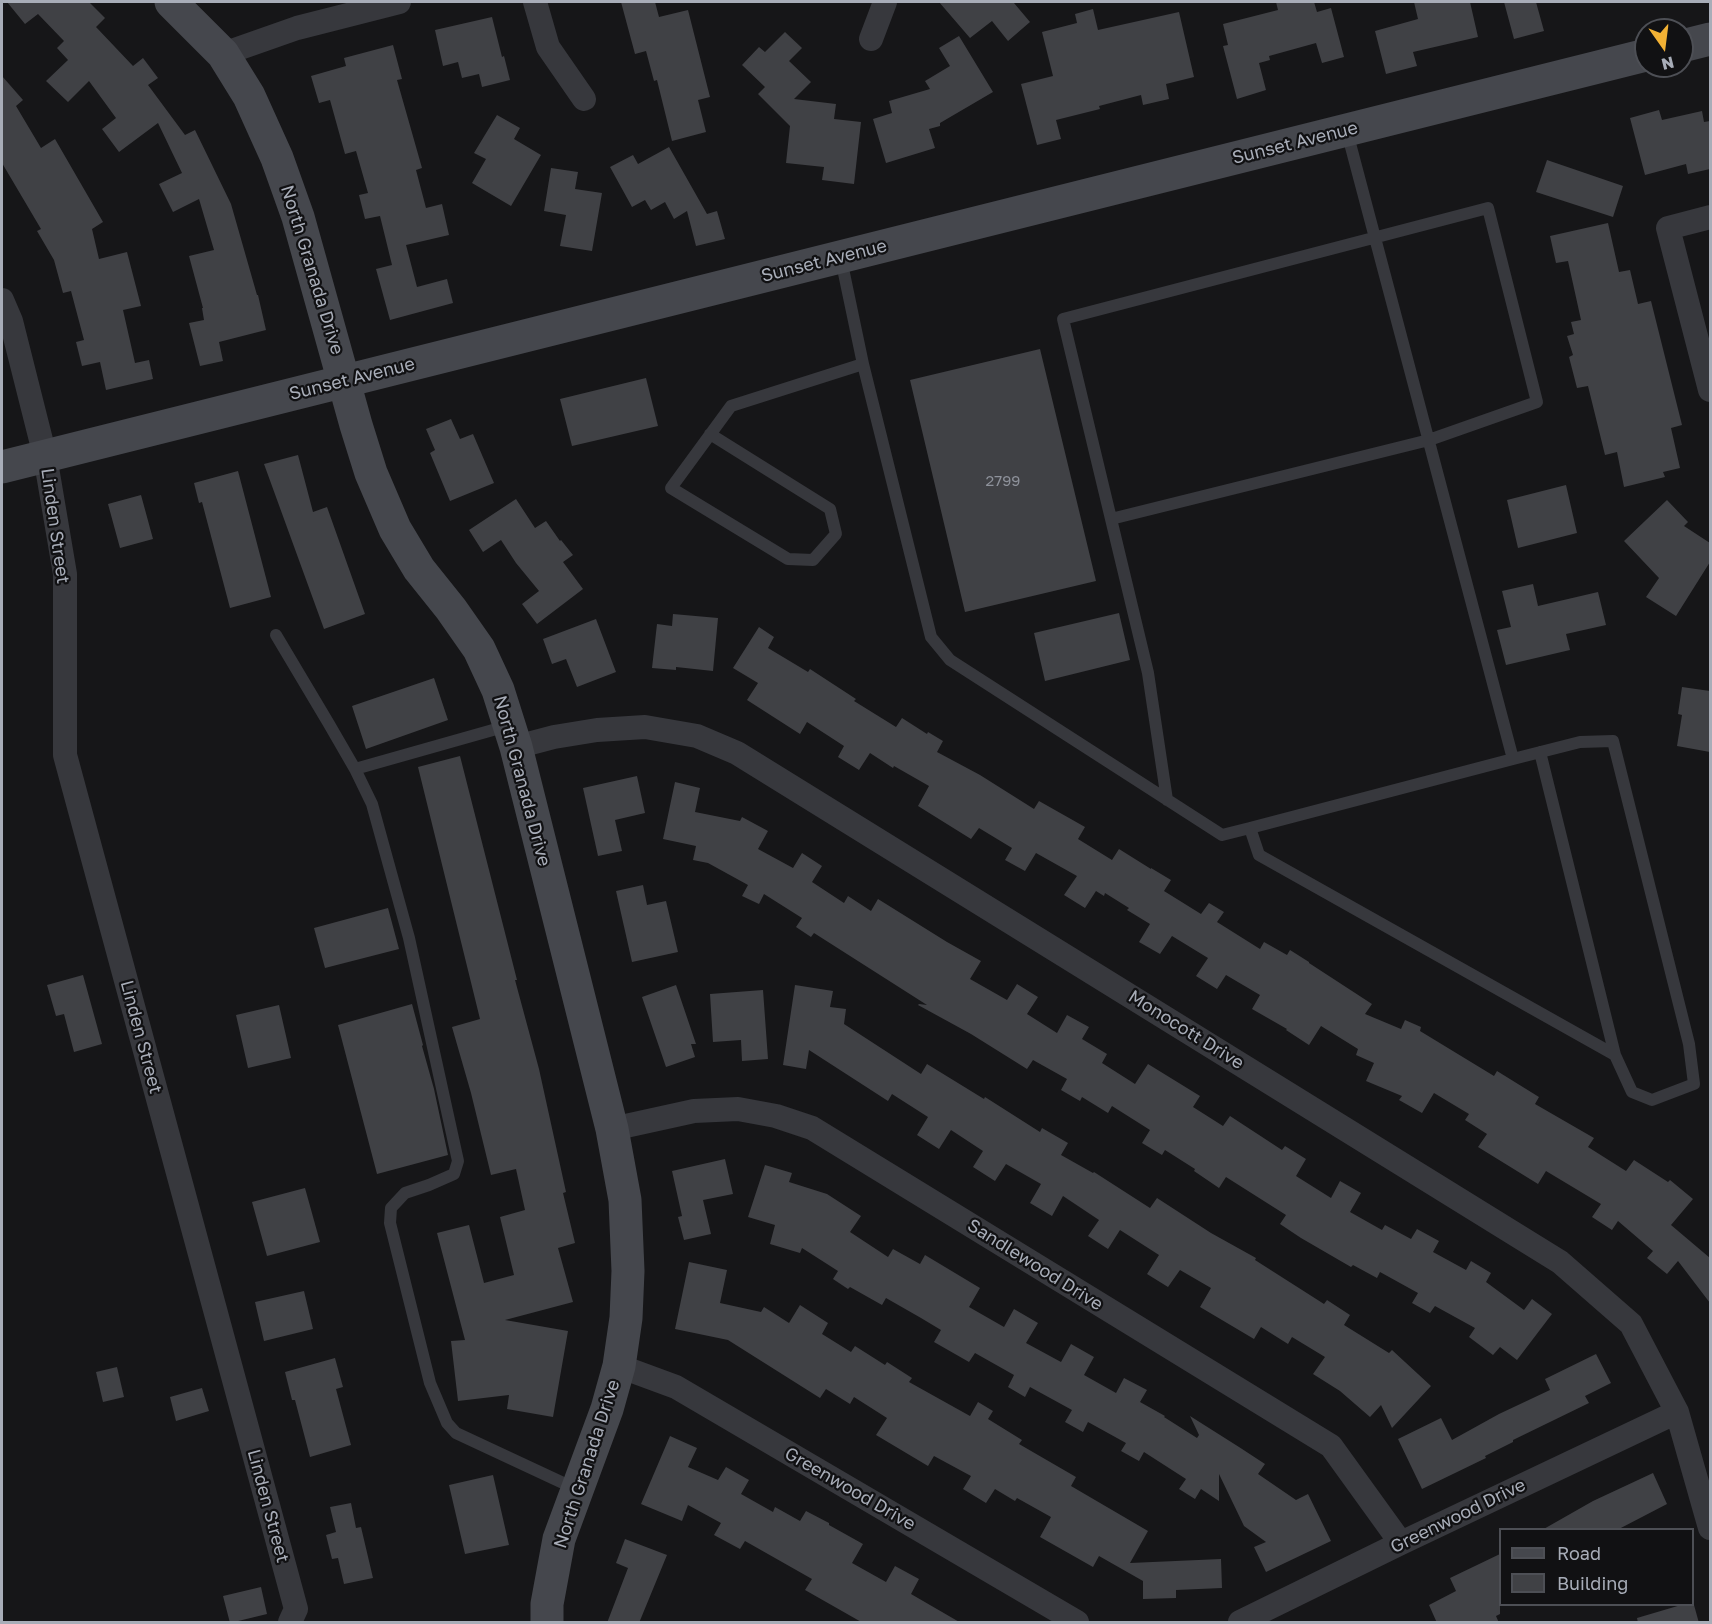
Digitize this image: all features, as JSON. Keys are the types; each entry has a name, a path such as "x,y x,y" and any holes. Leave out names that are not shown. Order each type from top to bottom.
{"main road":[{"name":"North Granada Drive","path":"171,2 223,54 249,96 277,158 298,217 371,473 395,529 419,569 479,649 498,690 513,736 612,1129 625,1200 628,1271 626,1318 619,1366 607,1409 560,1539 547,1604 547,1623"},
{"path":"1694,43 1710,39"},
{"name":"Sunset Avenue","path":"2,467 1634,58"}],"street":[{"path":"223,54 297,28 399,2"},
{"path":"535,2 548,46 584,99"},
{"path":"871,39 885,2"},
{"path":"1710,217 1668,228 1710,390"},
{"name":"Linden Street","path":"2,300 11,321 45,456 65,574 65,755 293,1616"},
{"name":"Monocott Drive","path":"513,736 554,737 597,730 645,727 698,736 737,753 1560,1262 1631,1324 1677,1412 1710,1528"},
{"name":"Sandlewood Drive","path":"612,1129 694,1111 738,1109 776,1116 812,1128 1331,1446 1401,1543"},
{"name":"Greenwood Drive","path":"619,1366 676,1387 1077,1623"},
{"name":"Greenwood Drive","path":"1239,1623 1677,1412"}],"lane":[{"path":"1346,130 1513,759"},
{"path":"1111,519 1429,440 1537,402 1488,208 1063,319 1111,519 1148,673 1167,800"},
{"path":"840,257 863,364 931,637 950,660 1222,835 1539,752 1580,742 1614,741 1689,1044 1694,1084 1653,1100 1632,1092 1615,1055 1539,752"},
{"path":"710,434 830,510 836,534 813,560 788,559 671,488 710,434 731,406 863,364"},
{"path":"276,635 355,769 372,804 409,938 458,1161 454,1174 405,1193 391,1208 390,1223 430,1383 447,1423 456,1433 577,1490"},
{"path":"355,769 513,736"},
{"path":"1250,828 1259,855 1615,1055"}],"building":[{"path":"7,2 89,2 105,18 96,27 133,66 143,58 158,78 148,85 185,135 195,130 231,204 266,330 219,342 223,361 200,366 189,323 204,320 203,308 189,256 214,250 199,199 173,212 159,184 182,173 158,123 119,152 102,129 116,118 89,81 68,102 46,81 68,60 57,48 64,41 38,14 25,24"},
{"path":"621,2 655,2 659,17 688,10 710,97 698,100 706,132 672,141 657,80 654,81 646,51 635,54"},
{"path":"939,2 1016,2 1014,3 1030,22 1008,41 992,21 970,38"},
{"path":"1276,2 1314,2 1317,12 1331,8 1344,57 1322,63 1316,43 1269,56 1270,60 1259,63 1266,90 1237,99 1223,46 1228,45 1223,24 1278,10"},
{"path":"1414,2 1470,2 1478,37 1413,52 1417,66 1386,74 1375,31 1418,19"},
{"path":"1504,2 1536,2 1544,31 1514,39"},
{"path":"1093,9 1098,30 1179,12 1194,77 1166,84 1169,99 1143,105 1141,95 1099,106 1100,109 1056,120 1061,139 1037,145 1021,84 1053,76 1042,32 1077,23 1075,14"},
{"path":"492,17 510,80 482,87 479,74 462,78 458,62 443,66 435,30"},
{"path":"785,32 802,48 789,61 811,82 794,99 836,104 834,119 861,122 854,184 822,180 824,167 786,163 790,126 758,94 765,87 742,65 759,47 765,52"},
{"path":"959,36 993,92 940,123 940,126 929,129 935,148 886,163 873,119 892,113 889,101 930,89 925,81 950,66 939,48"},
{"path":"393,45 402,79 397,80 422,168 416,170 426,208 442,204 449,235 406,245 417,287 447,279 453,303 390,320 376,269 392,265 380,216 365,219 359,195 368,193 356,151 345,154 330,100 319,103 311,76 346,66 344,58"},
{"path":"2,76 23,100 16,106 41,148 55,139 103,222 92,229 99,259 127,252 141,306 123,310 135,363 149,360 153,379 106,390 100,362 82,366 76,342 84,340 71,291 63,293 54,260 37,231 41,229 2,163"},
{"path":"1659,110 1662,120 1702,111 1704,122 1710,121 1710,169 1688,174 1686,164 1645,175 1630,118"},
{"path":"497,115 520,128 514,139 541,155 511,206 472,183 486,159 474,153"},
{"path":"669,147 707,214 717,211 725,239 696,246 687,211 674,219 665,202 651,210 645,200 632,207 610,167 633,155 638,164"},
{"path":"1547,160 1623,186 1613,217 1536,192"},
{"path":"551,168 578,172 575,189 602,193 592,251 560,246 566,215 544,211"},
{"path":"1608,223 1619,272 1630,270 1638,304 1651,301 1682,425 1671,428 1680,468 1663,472 1665,477 1624,487 1617,452 1605,455 1588,386 1577,388 1569,357 1573,355 1567,336 1574,334 1571,322 1581,320 1568,261 1556,263 1550,236"},
{"path":"1040,349 1096,581 965,612 910,380"},
{"path":"646,378 658,426 572,446 560,399"},
{"path":"451,419 460,439 473,434 494,483 450,501 430,453 435,450 426,429"},
{"path":"298,455 313,512 327,507 365,614 324,629 264,464"},
{"path":"238,471 271,597 230,608 202,502 199,503 194,483"},
{"path":"1566,485 1577,533 1518,548 1507,500"},
{"path":"141,495 153,539 120,548 108,504"},
{"path":"516,499 535,528 546,521 573,555 563,562 583,589 537,624 522,604 539,591 501,540 483,552 469,530"},
{"path":"1667,500 1688,522 1684,526 1710,543 1710,562 1676,616 1646,597 1659,578 1624,541"},
{"path":"1533,584 1538,606 1598,592 1606,625 1566,634 1570,650 1506,665 1497,630 1511,627 1502,591"},
{"path":"1119,613 1130,660 1045,681 1034,633"},
{"path":"673,614 718,618 713,671 676,667 676,670 652,668 657,624 672,626"},
{"path":"596,619 616,672 577,687 566,659 552,664 543,639"},
{"path":"759,627 774,637 768,648 808,672 810,669 856,699 854,701 896,727 902,718 943,741 937,752 980,775 1034,809 1039,801 1085,827 1078,839 1112,860 1119,849 1171,880 1164,891 1201,914 1209,903 1224,912 1217,922 1260,949 1264,942 1287,955 1290,950 1309,962 1372,1004 1365,1014 1401,1029 1405,1020 1421,1027 1420,1031 1494,1076 1497,1071 1539,1097 1535,1104 1594,1138 1588,1147 1626,1171 1634,1160 1668,1182 1670,1180 1693,1199 1671,1225 1710,1258 1710,1303 1678,1261 1667,1274 1647,1258 1653,1251 1618,1221 1612,1230 1592,1217 1601,1204 1546,1171 1538,1184 1478,1147 1487,1134 1465,1120 1469,1114 1434,1093 1422,1113 1399,1100 1402,1096 1366,1081 1374,1063 1356,1055 1358,1049 1321,1026 1309,1045 1252,1009 1260,995 1226,975 1217,989 1196,976 1208,958 1172,936 1160,954 1139,942 1150,924 1105,893 1104,896 1096,891 1085,908 1064,895 1077,876 1036,853 1025,871 1005,860 1012,848 979,828 971,839 918,806 929,786 894,766 893,768 870,753 859,770 838,757 844,746 807,722 800,734 747,700 758,683 733,668"},
{"path":"434,678 448,720 366,749 352,706"},
{"path":"1682,687 1710,691 1710,752 1677,746 1682,715 1678,714"},
{"path":"460,756 539,1069 575,1243 558,1248 573,1302 505,1320 568,1331 553,1417 507,1409 509,1395 458,1401 451,1341 465,1340 437,1233 469,1225 484,1283 514,1275 500,1217 525,1210 516,1169 491,1175 452,1027 480,1019 418,767"},
{"path":"637,776 645,813 615,820 622,851 598,856 583,788"},
{"path":"675,782 700,788 695,812 740,821 742,817 768,831 758,849 793,868 802,853 822,866 812,882 844,903 848,896 871,911 878,899 981,961 970,979 1007,1000 1017,984 1038,997 1027,1014 1057,1033 1067,1015 1089,1027 1082,1039 1107,1054 1102,1063 1135,1084 1148,1064 1200,1096 1193,1107 1223,1126 1230,1116 1282,1150 1285,1146 1306,1159 1296,1176 1331,1198 1340,1181 1361,1193 1350,1212 1382,1230 1385,1225 1411,1239 1417,1229 1439,1241 1433,1252 1466,1270 1471,1261 1491,1273 1486,1282 1524,1310 1532,1299 1552,1314 1517,1360 1500,1347 1493,1355 1469,1337 1475,1328 1435,1306 1430,1313 1412,1303 1418,1293 1380,1272 1377,1278 1353,1265 1351,1267 1301,1238 1280,1224 1286,1215 1226,1177 1219,1188 1165,1150 1162,1155 1142,1143 1150,1130 1112,1106 1108,1113 1082,1097 1080,1101 1061,1090 1067,1079 1033,1060 1027,1069 971,1034 918,1005 927,1005 814,933 811,937 796,927 802,918 764,894 759,904 742,896 748,885 708,863 693,860 696,846 663,839"},
{"path":"643,885 647,905 666,901 678,952 632,962 616,891"},
{"path":"388,908 399,949 325,968 314,928"},
{"path":"83,975 102,1044 74,1052 64,1014 56,1016 47,985"},
{"path":"676,985 696,1044 691,1044 695,1057 666,1067 642,997"},
{"path":"795,985 833,991 830,1007 846,1009 844,1024 921,1074 927,1064 1040,1132 1042,1128 1068,1143 1061,1155 1094,1172 1150,1208 1157,1198 1211,1233 1256,1258 1255,1260 1324,1304 1327,1300 1350,1315 1344,1325 1389,1353 1392,1350 1431,1386 1392,1428 1381,1405 1370,1417 1340,1391 1313,1374 1325,1357 1292,1337 1288,1344 1261,1327 1254,1339 1200,1307 1211,1288 1180,1270 1168,1287 1147,1274 1159,1255 1120,1230 1108,1249 1088,1236 1099,1220 1063,1196 1052,1216 1030,1203 1041,1184 1006,1164 995,1181 973,1167 983,1151 951,1130 939,1149 917,1135 928,1117 892,1094 888,1101 809,1050 806,1069 783,1065"},
{"path":"763,990 768,1059 742,1061 741,1040 713,1042 710,994"},
{"path":"412,1004 448,1155 377,1174 338,1025"},
{"path":"279,1005 291,1058 248,1068 236,1015"},
{"path":"725,1159 733,1194 703,1200 711,1234 684,1240 678,1217 682,1216 672,1171"},
{"path":"765,1165 792,1173 789,1182 827,1194 861,1216 850,1232 888,1257 893,1249 920,1264 925,1255 980,1288 969,1307 1004,1327 1014,1309 1038,1323 1026,1343 1061,1362 1071,1344 1094,1357 1084,1375 1116,1393 1124,1378 1147,1390 1140,1402 1197,1438 1199,1435 1190,1416 1265,1464 1258,1474 1296,1500 1308,1494 1331,1541 1266,1572 1254,1547 1266,1542 1244,1526 1219,1474 1219,1501 1201,1489 1195,1499 1179,1489 1186,1479 1144,1452 1139,1461 1121,1451 1126,1443 1088,1422 1083,1432 1065,1422 1072,1410 1030,1387 1025,1397 1008,1387 1014,1375 975,1353 969,1362 934,1342 941,1330 886,1298 882,1305 850,1287 848,1289 833,1279 838,1271 802,1248 800,1253 770,1244 775,1225 748,1217"},
{"path":"305,1188 320,1242 267,1256 252,1202"},
{"path":"689,1262 727,1270 720,1303 761,1312 764,1307 789,1323 800,1305 828,1323 822,1334 851,1352 855,1346 885,1365 887,1362 912,1378 909,1382 970,1416 978,1402 993,1411 988,1419 1022,1440 1019,1444 1076,1477 1071,1486 1148,1531 1130,1563 1221,1559 1222,1588 1176,1590 1176,1598 1143,1599 1143,1581 1099,1556 1093,1567 1040,1537 1051,1517 995,1489 986,1503 963,1489 971,1476 934,1456 928,1466 876,1435 887,1418 854,1397 850,1404 826,1389 820,1398 728,1340 675,1329"},
{"path":"304,1291 313,1329 264,1341 255,1302"},
{"path":"1596,1354 1611,1383 1585,1396 1589,1403 1513,1440 1485,1456 1486,1458 1422,1489 1398,1439 1441,1418 1452,1440 1550,1390 1545,1379"},
{"path":"335,1358 343,1387 336,1389 351,1445 310,1457 285,1372"},
{"path":"117,1367 124,1397 103,1402 96,1372"},
{"path":"202,1388 209,1411 176,1421 170,1397"},
{"path":"670,1436 697,1448 688,1467 718,1480 726,1467 749,1480 741,1494 773,1512 775,1507 800,1521 806,1511 829,1523 863,1544 852,1563 886,1582 895,1566 919,1579 911,1594 961,1623 863,1623 805,1590 812,1579 745,1541 740,1549 714,1535 721,1523 688,1505 682,1521 641,1504"},
{"path":"1653,1473 1667,1504 1621,1528 1546,1528 1593,1501"},
{"path":"493,1475 509,1545 465,1554 449,1485"},
{"path":"351,1503 356,1528 361,1527 373,1578 344,1584 338,1558 332,1559 326,1535 336,1532 330,1507"},
{"path":"625,1539 667,1555 639,1623 607,1623 628,1568 616,1563"},
{"path":"1499,1554 1500,1614 1496,1616 1499,1623 1437,1623 1429,1605 1456,1591 1450,1578"},
{"path":"261,1587 267,1614 230,1623 223,1596"},
{"path":"1694,1605 1699,1623 1638,1623 1637,1618 1678,1606"}]}
